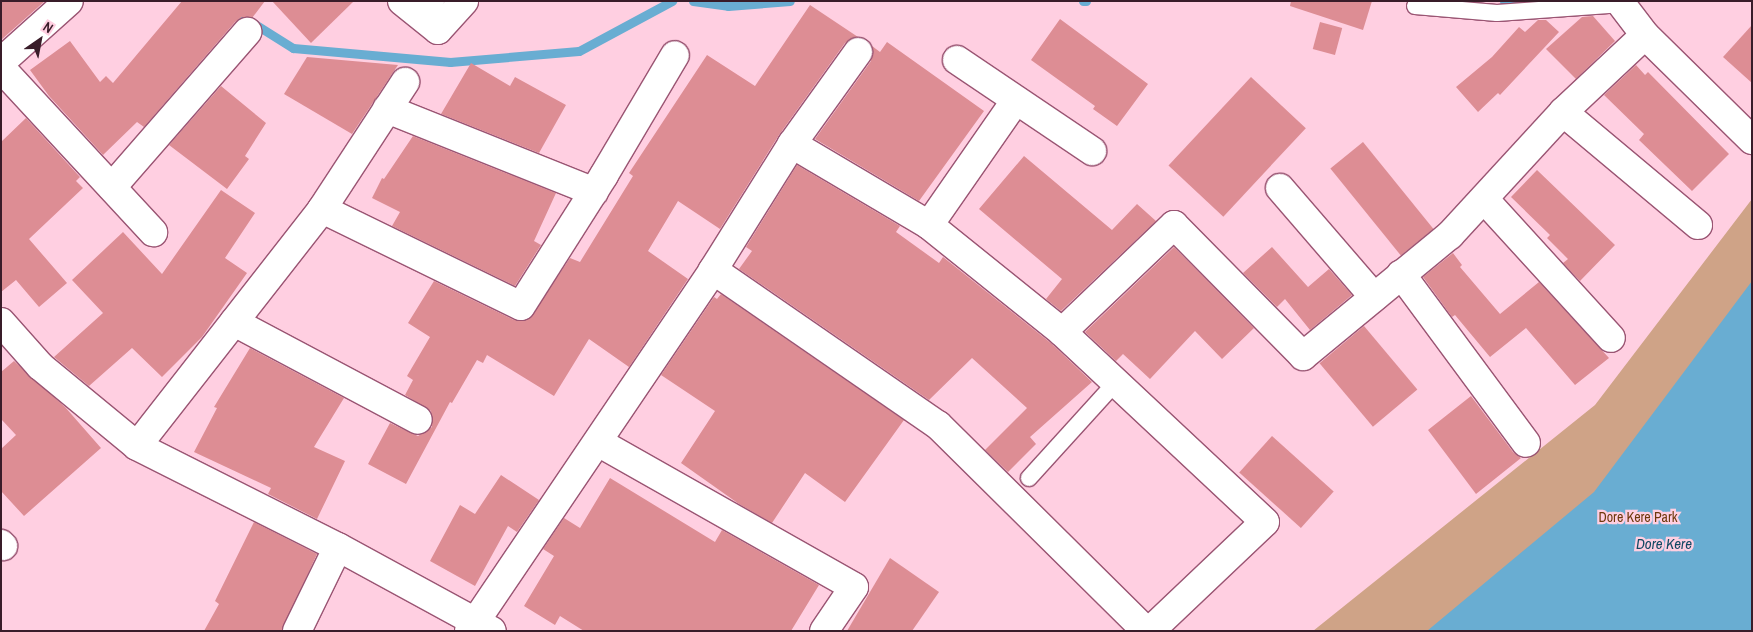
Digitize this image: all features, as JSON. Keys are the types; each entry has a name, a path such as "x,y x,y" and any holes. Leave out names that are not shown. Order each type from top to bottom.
{"street":[{"path":"1,62 69,1"},
{"path":"420,7 438,30 464,1"},
{"path":"1620,2 1645,35 1752,140"},
{"path":"112,187 247,32"},
{"path":"1062,332 1174,225 1303,356 1450,235 1563,112 1645,35"},
{"path":"1,322 40,366 137,446 338,547 478,627 713,270 792,144 858,52"},
{"path":"322,209 520,306 594,192 675,55"},
{"path":"957,60 1092,151"},
{"path":"1,68 153,232"},
{"path":"137,446 322,209 405,82"},
{"path":"929,225 1016,100"},
{"path":"387,109 594,192"},
{"path":"1563,112 1698,225"},
{"path":"713,270 938,425 1148,631 1265,522 1062,332 929,225 792,144"},
{"path":"1280,188 1374,297"},
{"path":"1484,199 1611,338"},
{"path":"1401,274 1526,443"},
{"path":"234,322 418,420"},
{"path":"598,442 854,587 824,631"},
{"path":"297,631 338,547"}],"lane":[{"path":"1415,6 1497,13 1620,2"},
{"path":"1029,478 1116,382"}],"green space":[{"name":"Dore Kere","path":"1752,199 1752,631 1313,631 1595,405"}],"water":[{"name":"Dore Kere","path":"1752,281 1752,631 1427,631 1594,492"}],"building":[{"path":"1,1 45,1 1,40"},
{"path":"182,1 265,1 252,18 242,17 235,22 144,127 137,122 103,155 49,96 30,70 70,41 100,82 106,76 113,83"},
{"path":"272,1 354,1 311,43"},
{"path":"1291,1 1372,1 1363,30 1290,6"},
{"path":"810,5 858,37 845,43 779,135 720,229 678,201 648,251 688,279 629,367 589,339 554,396 487,355 483,363 477,360 452,403 450,402 406,484 368,464 390,423 418,436 432,427 431,411 405,395 413,380 407,376 430,337 408,323 434,281 514,320 529,319 570,258 580,262 633,176 629,173 707,55 755,86"},
{"path":"1593,16 1615,41 1576,79 1546,49 1582,17"},
{"path":"1060,19 1148,84 1117,126 1093,109 1095,106 1031,60"},
{"path":"1538,20 1546,20 1559,32 1500,95 1498,93 1478,112 1456,87 1492,57 1519,27 1525,32"},
{"path":"1320,22 1342,28 1335,55 1313,49"},
{"path":"1752,25 1752,83 1723,57"},
{"path":"887,42 984,111 919,201 815,139 871,61 872,46 880,52"},
{"path":"307,57 398,65 352,134 284,94"},
{"path":"471,63 510,86 515,77 566,105 539,153 441,114"},
{"path":"1636,65 1645,75 1648,72 1729,154 1692,191 1639,140 1644,134 1604,95"},
{"path":"1251,77 1306,128 1223,217 1168,165"},
{"path":"221,86 266,123 245,156 249,159 227,189 169,145"},
{"path":"26,118 80,177 76,181 83,188 29,239 67,283 39,307 16,280 1,292 1,142"},
{"path":"413,136 556,193 534,241 541,245 515,286 392,226 400,212 372,198 382,178 384,179"},
{"path":"1363,142 1433,229 1401,255 1330,168"},
{"path":"1024,156 1112,230 1137,204 1156,221 1061,311 1046,299 1062,279 979,209"},
{"path":"797,165 900,226 896,232 939,263 943,257 1052,344 1092,382 1030,437 1036,444 1008,472 985,450 1027,408 972,358 929,400 739,269 752,251 746,247"},
{"path":"1537,170 1615,245 1580,281 1563,263 1568,259 1547,238 1550,235 1511,197"},
{"path":"221,190 255,213 225,258 247,273 202,337 162,377 132,348 89,386 54,357 103,313 72,280 123,232 162,274"},
{"path":"1174,247 1254,328 1222,359 1195,331 1150,379 1123,354 1116,361 1085,332"},
{"path":"1272,247 1308,287 1329,269 1352,295 1310,330 1285,299 1277,307 1243,273"},
{"path":"1453,253 1462,265 1460,267 1500,314 1539,282 1609,358 1575,385 1526,328 1490,357 1455,315 1452,317 1423,277"},
{"path":"721,294 904,420 845,502 805,473 772,523 739,504 681,463 715,411 661,375 714,297 717,299"},
{"path":"1364,326 1417,390 1373,427 1320,363"},
{"path":"250,348 344,398 314,447 345,461 317,519 268,494 271,488 194,452 217,408 214,407"},
{"path":"14,361 65,407 101,448 24,516 1,491 1,449 16,435 1,419 1,372"},
{"path":"1471,396 1513,452 1521,458 1476,494 1428,430"},
{"path":"1272,436 1334,492 1301,528 1239,472"},
{"path":"501,475 539,500 517,532 508,526 475,586 430,561 460,505 475,514"},
{"path":"610,478 715,542 722,530 819,585 791,631 584,631 560,616 555,625 524,606 554,556 543,549 564,518 580,528"},
{"path":"254,522 317,554 282,631 204,631 219,604 215,601"},
{"path":"890,558 939,592 912,631 847,631"}],"waterway":[{"path":"234,11 293,48 450,62 579,51 672,1"},
{"path":"693,1 728,6 790,1"},
{"path":"1504,1 1550,1"}],"park label":[{"name":"Dore Kere Park","path":"1638,517"}]}
